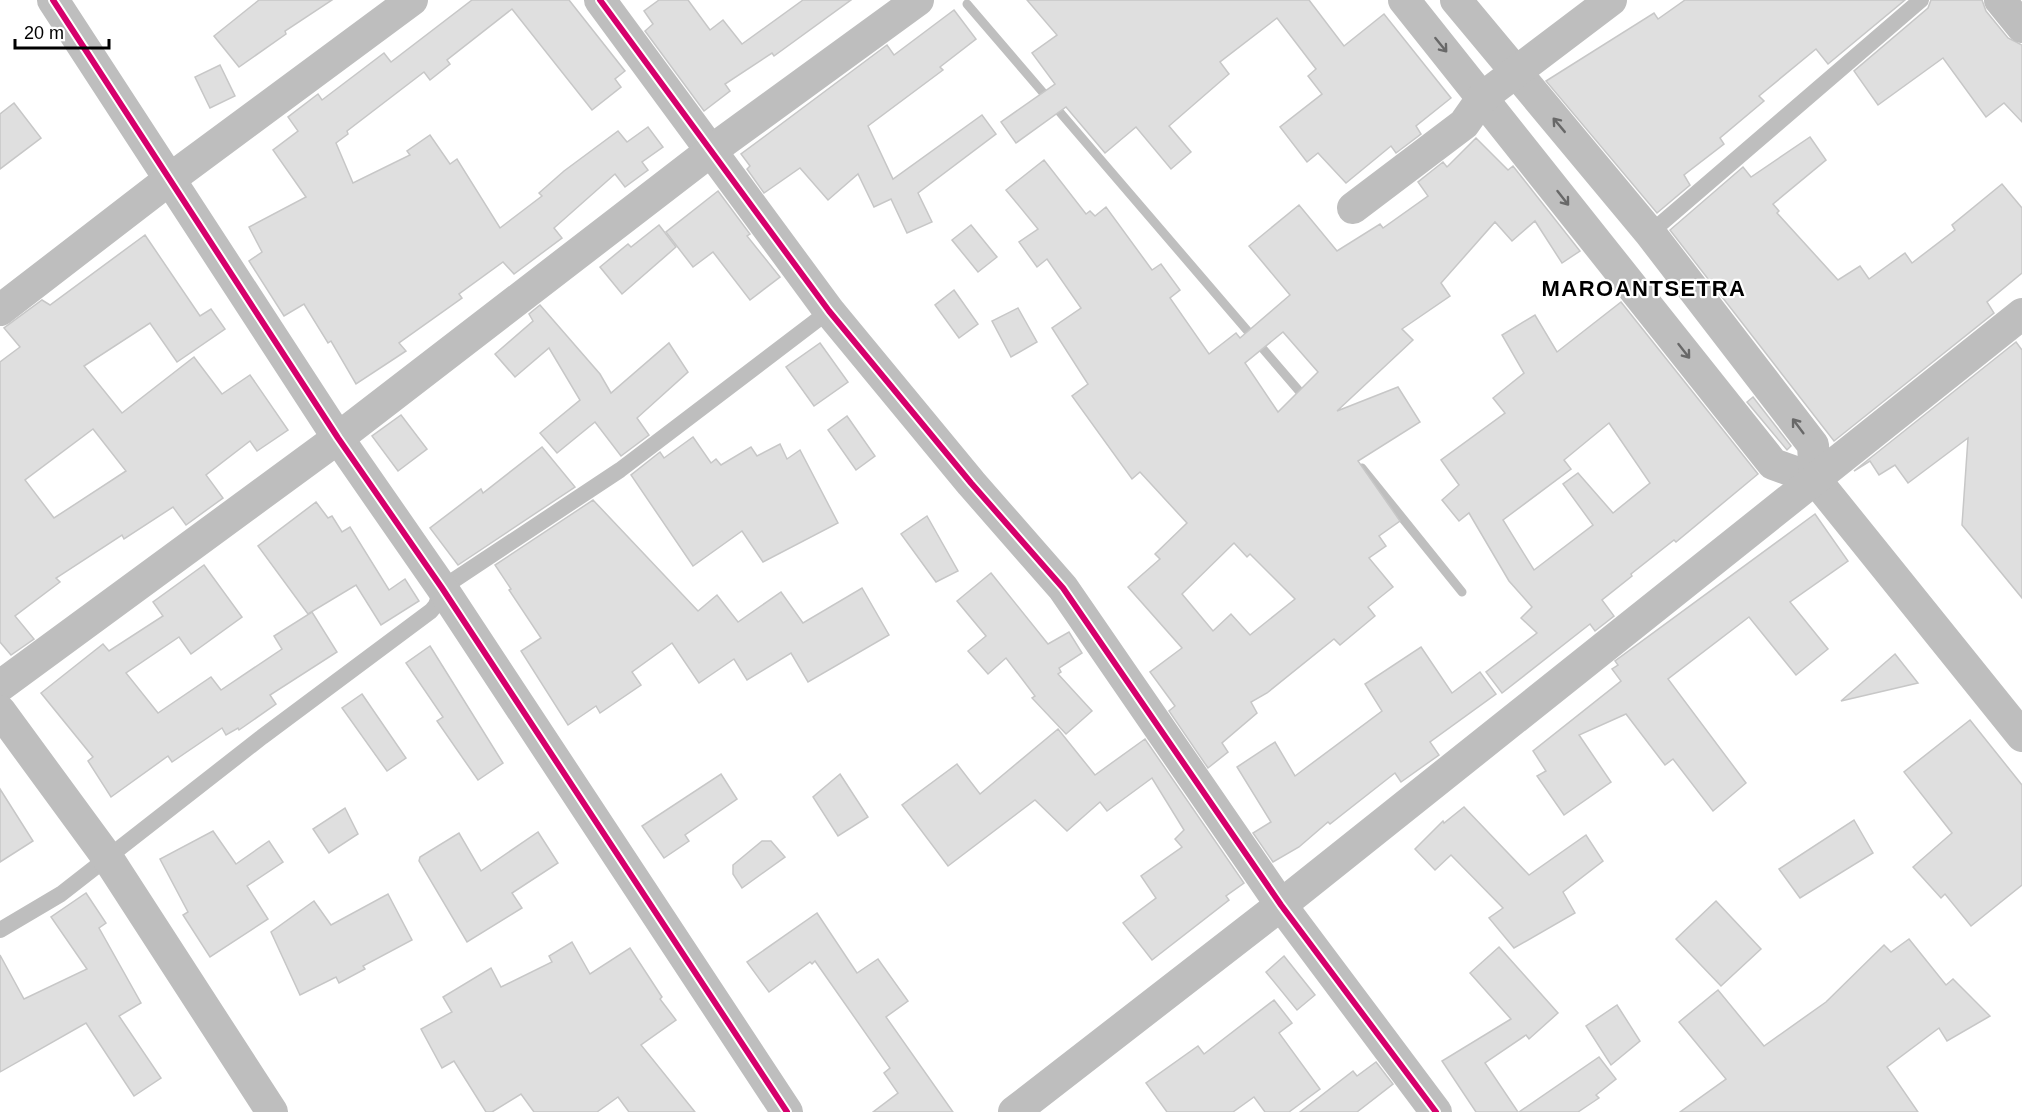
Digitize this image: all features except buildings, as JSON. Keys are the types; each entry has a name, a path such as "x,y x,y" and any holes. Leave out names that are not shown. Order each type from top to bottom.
{"street":[{"path":"53,0 338,438 442,588 787,1112"},
{"path":"0,310 170,179 412,0"},
{"path":"600,0 830,311 970,483 1063,588 1281,905 1436,1112"},
{"path":"0,686 338,438 712,150 918,0"},
{"path":"1404,0 1773,464 1815,479 2022,736"},
{"path":"1456,0 1515,74 1650,233 1812,445 1815,479"},
{"path":"1353,208 1464,124 1483,97 1611,0"},
{"path":"2000,0 2022,27"},
{"path":"1014,1112 1281,905 2022,314"},
{"path":"0,711 107,857 272,1112"}],"lane":[{"path":"1650,233 1921,0"},
{"path":"0,930 61,894 431,611 436,605 442,588 620,470 830,311"}],"waterway":[{"path":"967,4 1306,399"},
{"path":"1362,468 1462,592"}],"cycle path":[{"path":"53,0 338,438 442,588 787,1112"},
{"path":"600,0 829,311 971,483 1063,588 1281,905 1436,1112"}],"district":[{"name":"MAROANTSETRA","path":"1644,288"}]}
